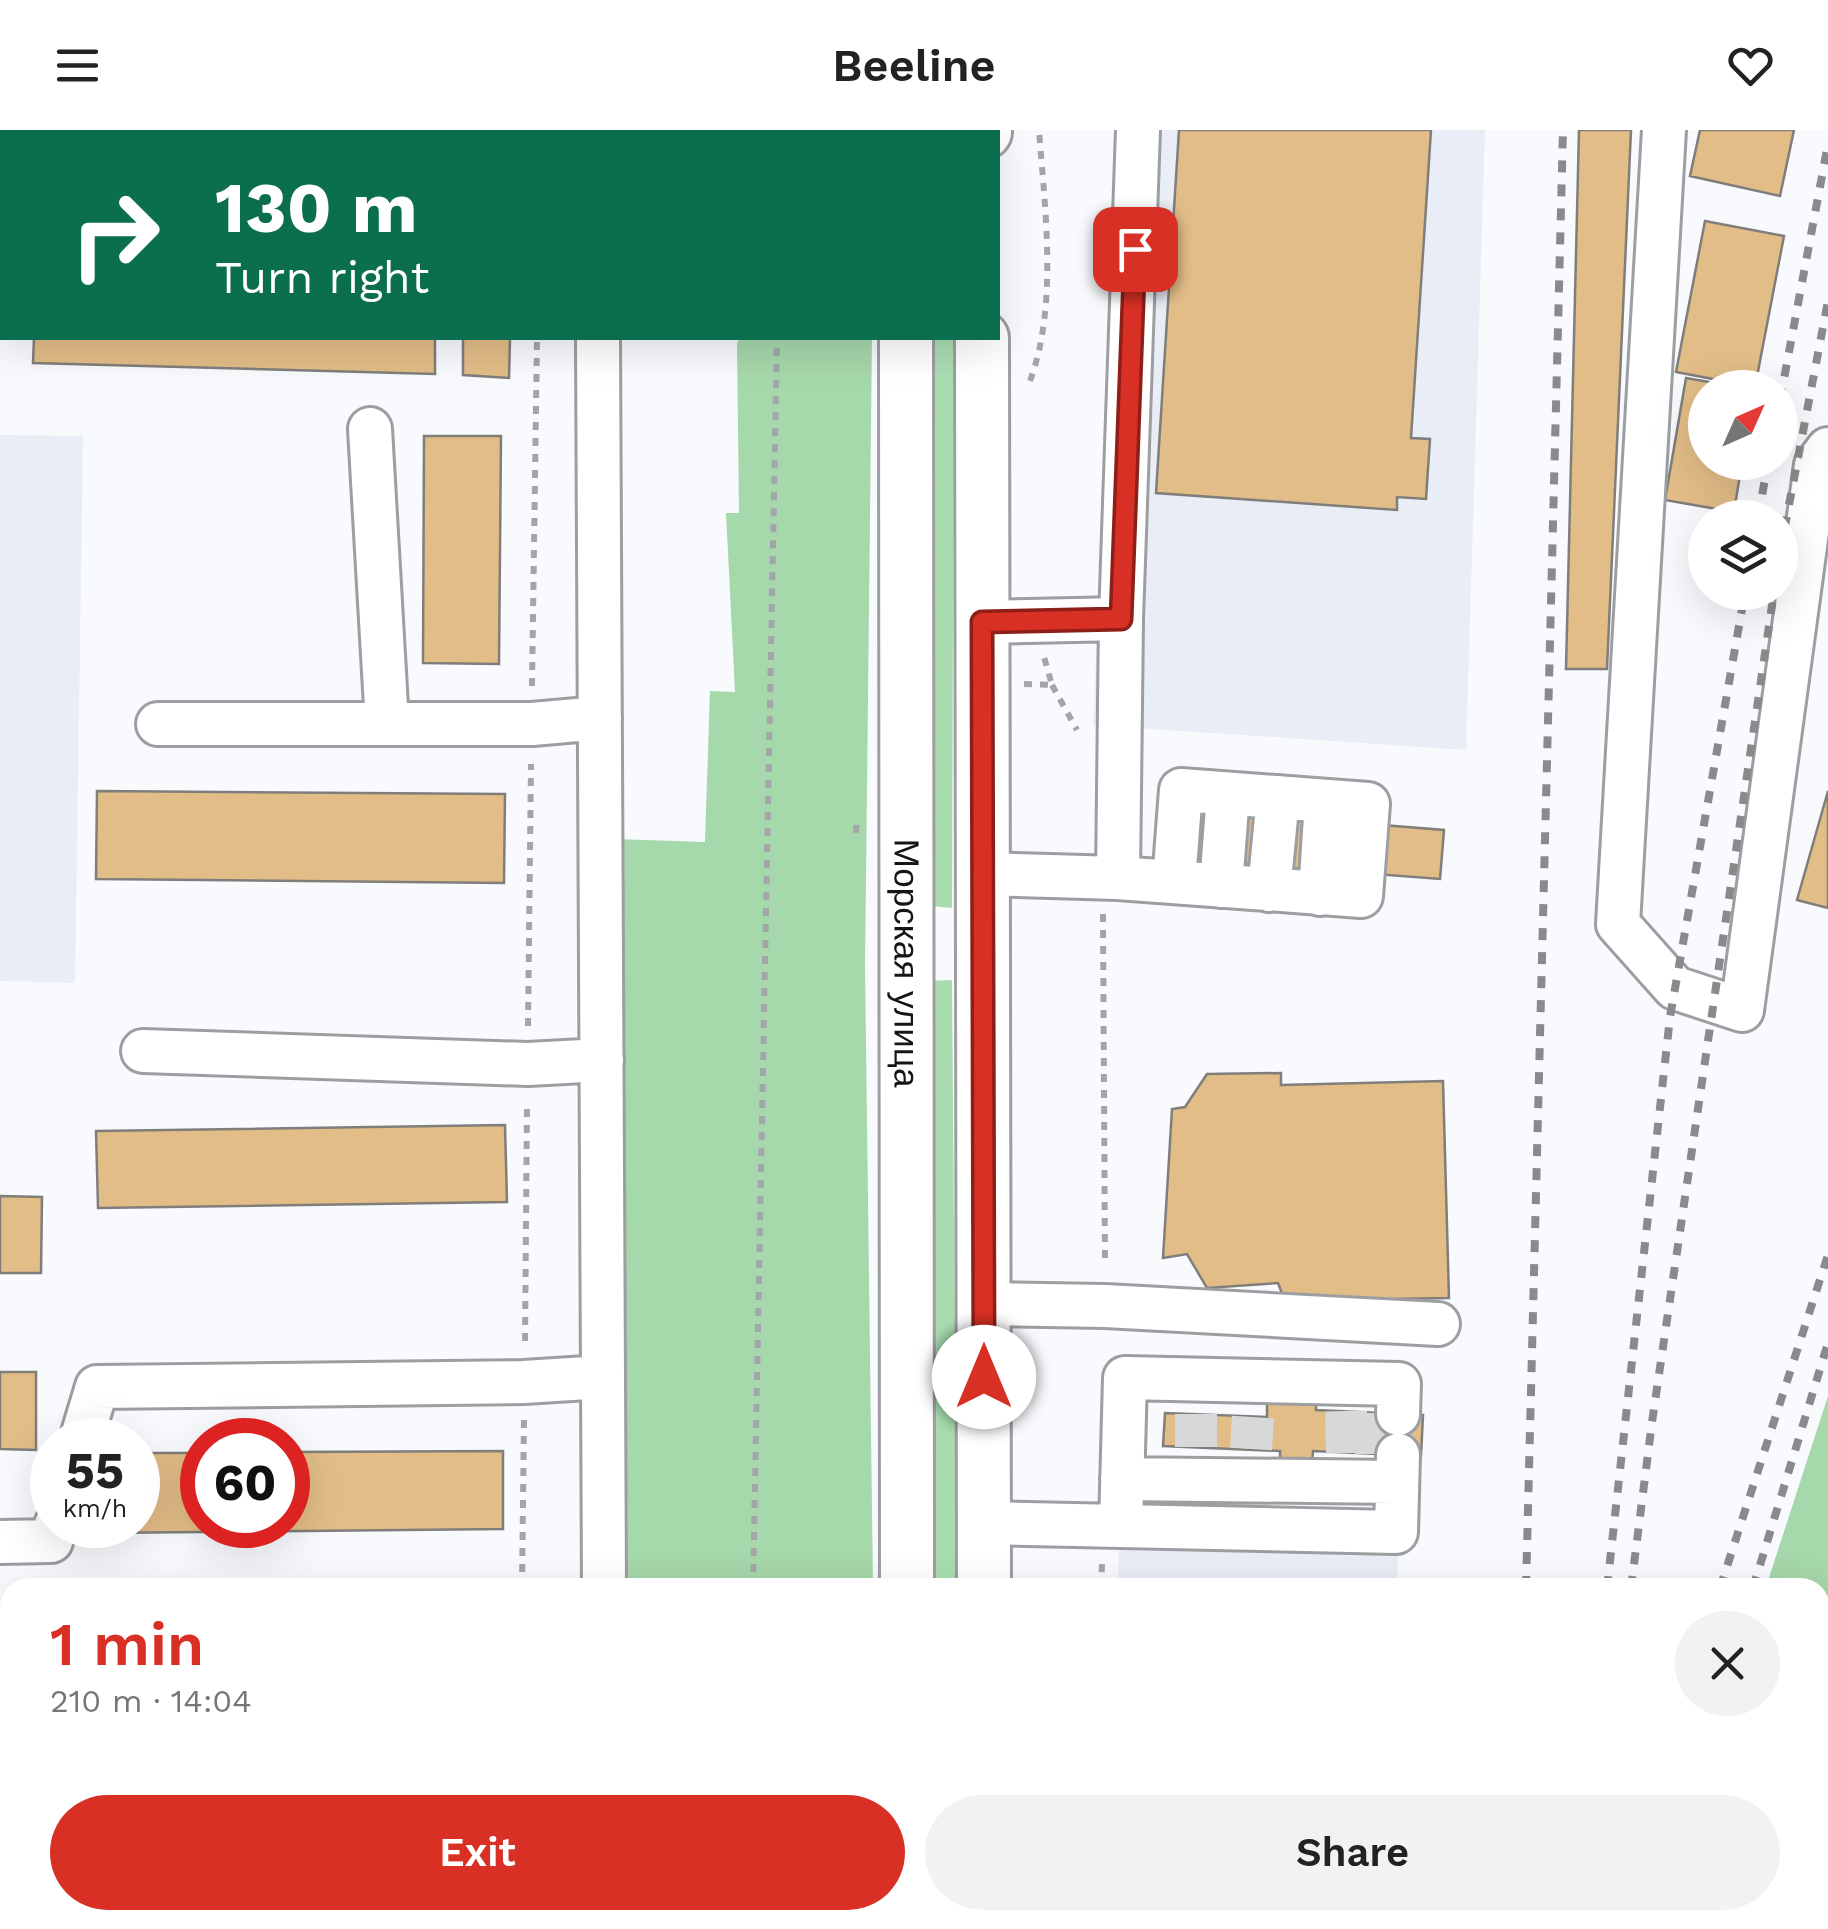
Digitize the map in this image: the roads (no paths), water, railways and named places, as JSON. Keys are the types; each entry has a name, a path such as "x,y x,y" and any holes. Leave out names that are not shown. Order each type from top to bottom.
{"main road":[{"name":"Морская улица","path":"906,340 906,1578"},
{"path":"982,340 984,1578"},
{"path":"906,932 984,933"}],"street":[{"path":"1111,877 1138,130"},
{"path":"1664,130 1618,924 1676,988 1742,1010 1816,465 1828,448"},
{"path":"598,340 604,1578"},
{"path":"370,429 387,724"},
{"path":"982,622 1121,619"},
{"path":"158,724 532,724 600,718"},
{"path":"983,874 1111,877 1320,894 1361,896 1368,804 1181,790 1174,882"},
{"path":"1220,886 1228,794"},
{"path":"1269,890 1278,798"},
{"path":"143,1051 528,1064 602,1060"},
{"path":"984,1304 1105,1306 1438,1324"},
{"path":"88,1418 97,1387 524,1382 603,1377"},
{"path":"1113,1525 1122,1479 1125,1378 1225,1431 1371,1437"},
{"path":"1122,1479 1225,1431 1371,1437"},
{"path":"984,1523 1396,1532 1371,1437"},
{"path":"0,1542 30,1541"}],"tunnel":[{"path":"1346,1411 1347,1453"},
{"path":"1376,1413 1376,1454"},
{"path":"1196,1414 1196,1447"},
{"path":"1251,1449 1253,1417"}],"railway":[{"path":"1526,1578 1563,130"},
{"path":"1786,370 1828,144"},
{"path":"1790,500 1828,301"},
{"path":"1761,500 1765,480"},
{"path":"1608,1578 1670,1017 1742,610"},
{"path":"1632,1578 1771,610"},
{"path":"1723,1578 1828,1255"},
{"path":"1756,1578 1828,1343"}]}
